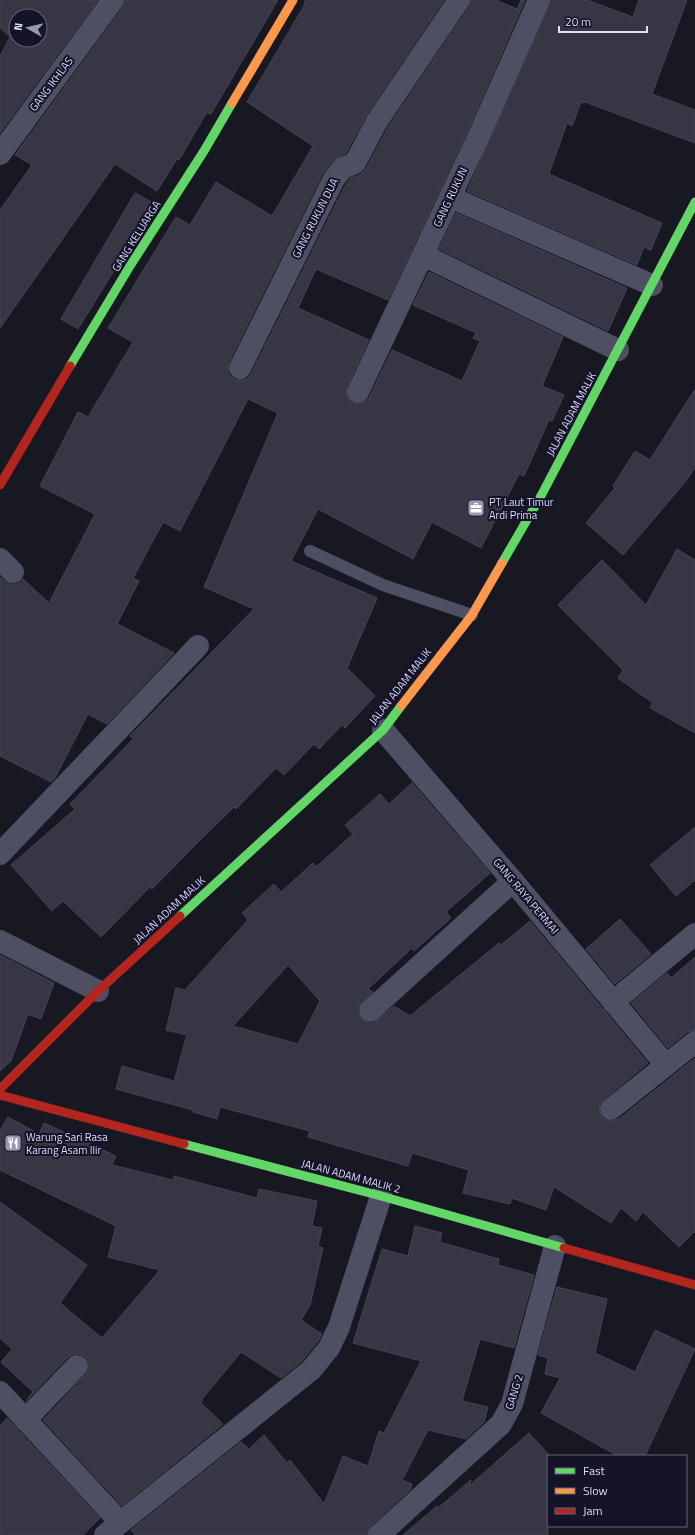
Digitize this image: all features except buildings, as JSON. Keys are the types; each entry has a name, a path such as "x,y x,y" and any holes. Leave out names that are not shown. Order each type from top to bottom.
{"street":[{"name":"GANG KELUARGA","path":"0,485 130,266 204,151 293,0"},
{"name":"GANG RUKUN DUA","path":"240,368 334,179 343,168 355,163 377,121 458,0"},
{"name":"GANG RUKUN","path":"358,392 450,197 526,32 539,0"},
{"name":"GANG IKHLAS","path":"0,154 108,8"},
{"path":"450,197 652,285"},
{"name":"JALAN ADAM MALIK","path":"0,1089 98,991 383,730 472,615 542,494 695,202"},
{"path":"423,255 618,350"},
{"path":"0,854 198,646"},
{"name":"GANG RAYA PERMAI","path":"383,730 513,881 666,1064"},
{"path":"370,1011 513,881"},
{"path":"613,1002 695,934"},
{"path":"0,941 98,991"},
{"path":"611,1109 695,1042"},
{"name":"JALAN ADAM MALIK 2","path":"0,1095 381,1196 555,1246 693,1282"},
{"path":"77,1366 9,1409 112,1529 311,1370 329,1348 339,1327 381,1196"},
{"name":"GANG 2","path":"379,1535 502,1424 512,1404 555,1246"}],"lane":[{"path":"310,551 383,585 472,615"}],"traffic: fast":[{"path":"70,366 130,266 204,151 232,103"},
{"path":"502,563 542,494 695,202"},
{"path":"180,916 383,730 401,706"},
{"path":"184,1144 381,1196 564,1248"}],"traffic: slow":[{"path":"232,103 293,0"},
{"path":"401,706 472,615 502,563"}],"traffic: jam":[{"path":"0,485 70,366"},
{"path":"0,1089 98,991 180,916"},
{"path":"0,1095 184,1144"},
{"path":"564,1248 695,1285"}],"place":[{"name":"PT Laut Timur Ardi Prima","path":"476,508"},
{"name":"Warung Sari Rasa Karang Asam Ilir","path":"13,1143"}]}
